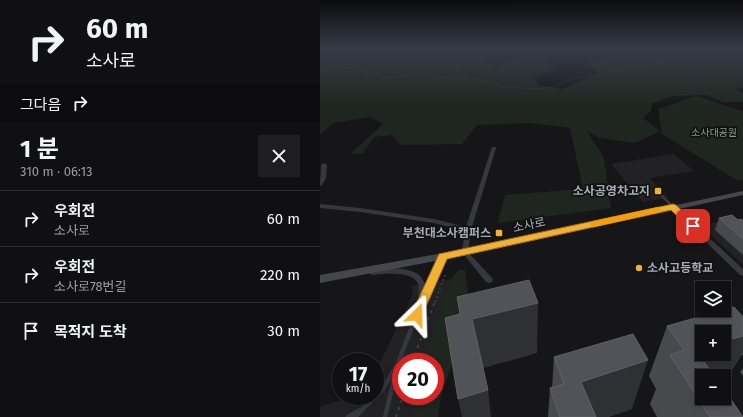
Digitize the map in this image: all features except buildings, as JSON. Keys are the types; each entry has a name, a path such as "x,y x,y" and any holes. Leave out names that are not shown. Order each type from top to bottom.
{"street":[{"path":"489,280 465,252 468,230 494,148"},
{"path":"320,184 323,178 324,166"},
{"name":"소사로","path":"320,279 443,257 743,193"},
{"path":"320,206 360,210 434,221 468,230"},
{"path":"673,207 743,273"},
{"path":"357,272 398,272 417,276 422,287 422,301"}],"lane":[{"path":"657,191 673,207"},
{"path":"402,353 422,301 443,257"},
{"path":"384,386 392,374"},
{"path":"385,417 392,388"},
{"path":"348,417 368,405"},
{"path":"355,417 368,405"}],"path":[{"path":"320,70 348,68"},
{"path":"357,68 361,71 393,78 424,73 439,78 468,78 487,81 504,87 545,88 553,87 574,78 596,76 612,70 640,68"},
{"path":"458,68 468,78"},
{"path":"415,353 445,275"},
{"path":"396,417 399,405"}],"shaded area":[{"name":"소사공영차고지","path":"674,154 694,171 650,178 667,198 643,202 611,164"},
{"path":"732,218 737,222 743,220 743,265 701,226"},
{"path":"451,279 425,353 392,353 392,405 413,405 410,417 320,417 320,407 332,403 332,405 384,405 384,354 413,294 412,286"}],"green space":[{"path":"320,68 553,68 554,70 534,77 539,86 563,89 598,73 593,68 743,68 743,87 736,89 743,93 743,102 723,102 706,95 672,96 652,104 651,111 643,118 660,131 635,143 599,138 587,131 604,158 611,208 498,223 505,195 583,189 570,128 531,123 477,125 462,144 400,145 393,135 374,137 363,154 351,153 383,124 370,117 334,123 320,134"},
{"name":"소사대공원","path":"696,96 743,111 743,180 738,181 662,134 658,109"},
{"path":"459,270 465,270 469,302 467,321 444,387 444,353 425,353 451,279"},
{"path":"413,405 440,405 438,417 410,417"}],"slow traffic":[{"path":"594,224 658,210"}],"place":[{"name":"소사공영차고지","path":"658,191"},
{"name":"부천대소사캠퍼스","path":"499,233"},
{"name":"소사고등학교","path":"639,268"}],"route":[{"path":"417,315 443,257 673,207 693,226"}]}
